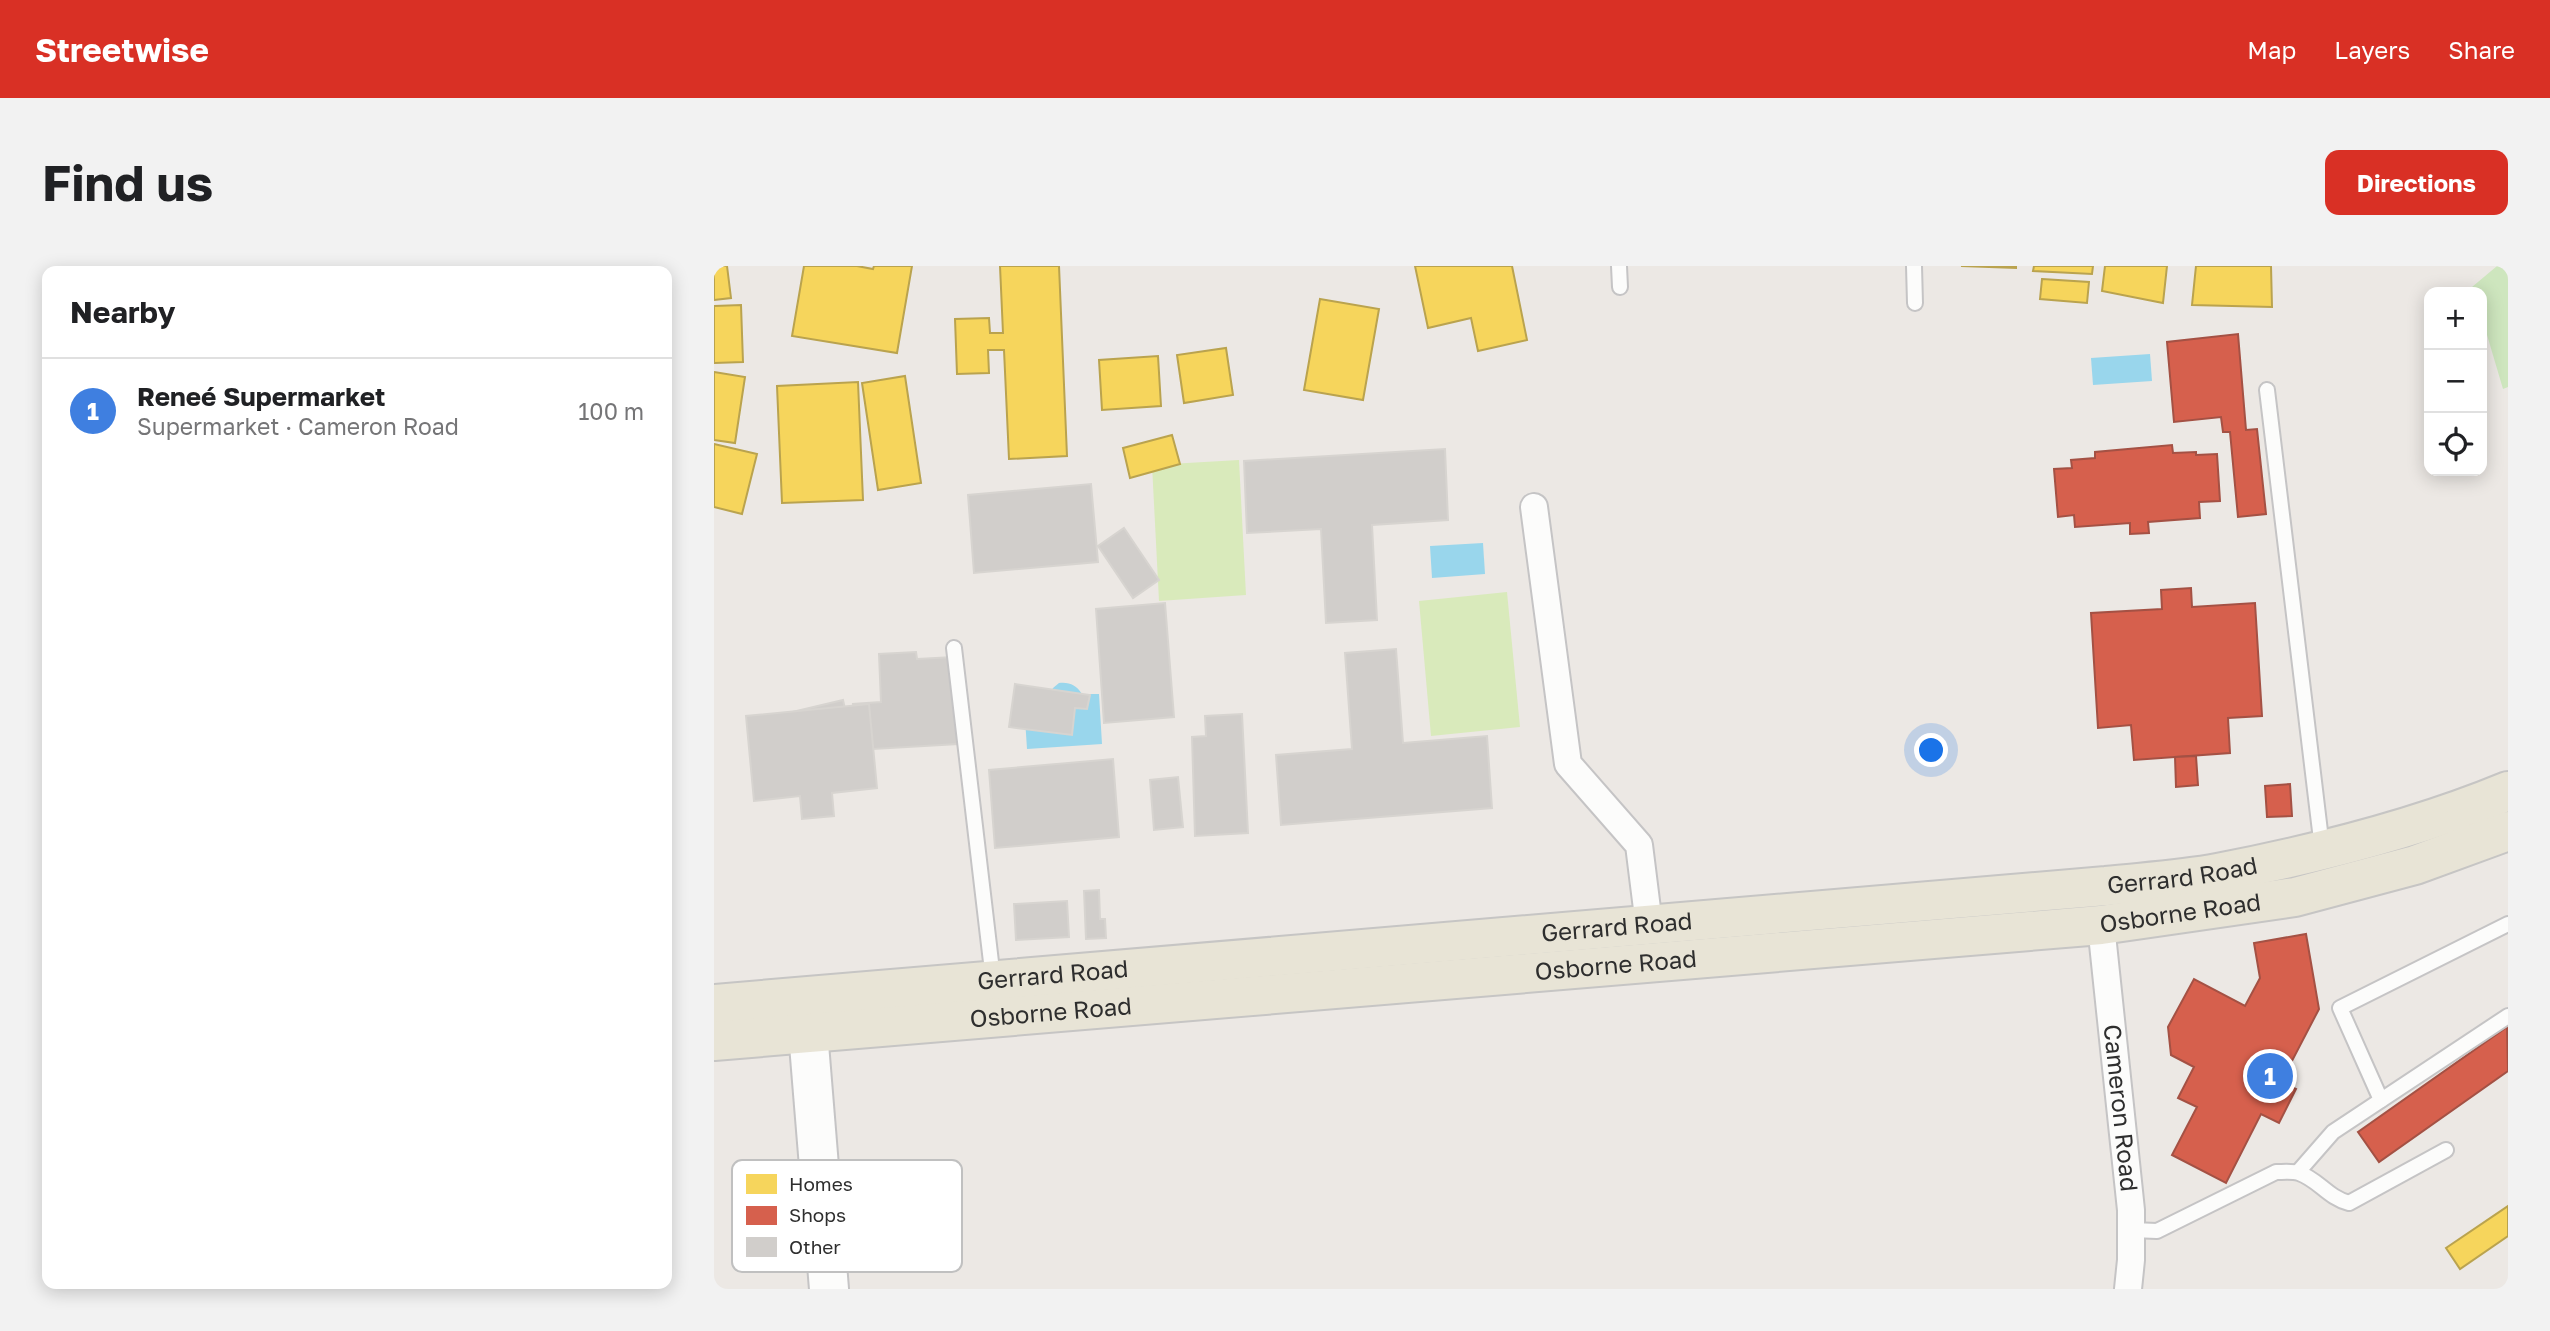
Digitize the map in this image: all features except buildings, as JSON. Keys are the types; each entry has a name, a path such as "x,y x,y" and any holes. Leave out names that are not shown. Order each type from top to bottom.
{"main road":[{"name":"Gerrard Road","path":"714,1004 2106,886 2216,873 2408,827 2508,791"},
{"name":"Osborne Road","path":"714,1041 2101,925 2295,897 2415,865 2508,831"}],"street":[{"path":"1534,507 1568,764 1639,845 1650,925"},
{"name":"Cameron Road","path":"2101,925 2132,1230 2128,1289"},
{"path":"808,1032 818,1160"}],"lane":[{"path":"1619,266 1620,287"},
{"path":"1914,266 1914,303"},
{"path":"2267,390 2322,849"},
{"path":"954,648 993,981"},
{"path":"2381,1100 2340,1007 2508,924"},
{"path":"2298,1172 2333,1132 2508,1016"},
{"path":"2132,1230 2157,1231 2276,1172 2298,1172 2334,1199 2349,1203 2446,1150"}],"green space":[{"path":"2497,266 2508,266 2508,387 2503,389 2487,335 2487,287 2472,287"},
{"path":"1239,460 1246,595 1159,601 1152,465"},
{"path":"1507,592 1520,727 1431,736 1419,601"}],"water":[{"path":"2150,354 2152,381 2093,385 2091,358"},
{"path":"1483,543 1485,574 1432,578 1430,546"},
{"path":"1059,683 1072,685 1082,694 1099,694 1102,744 1027,749 1024,703 1047,700"}],"place":[{"name":"Reneé Supermarket","path":"2270,1076"}]}
